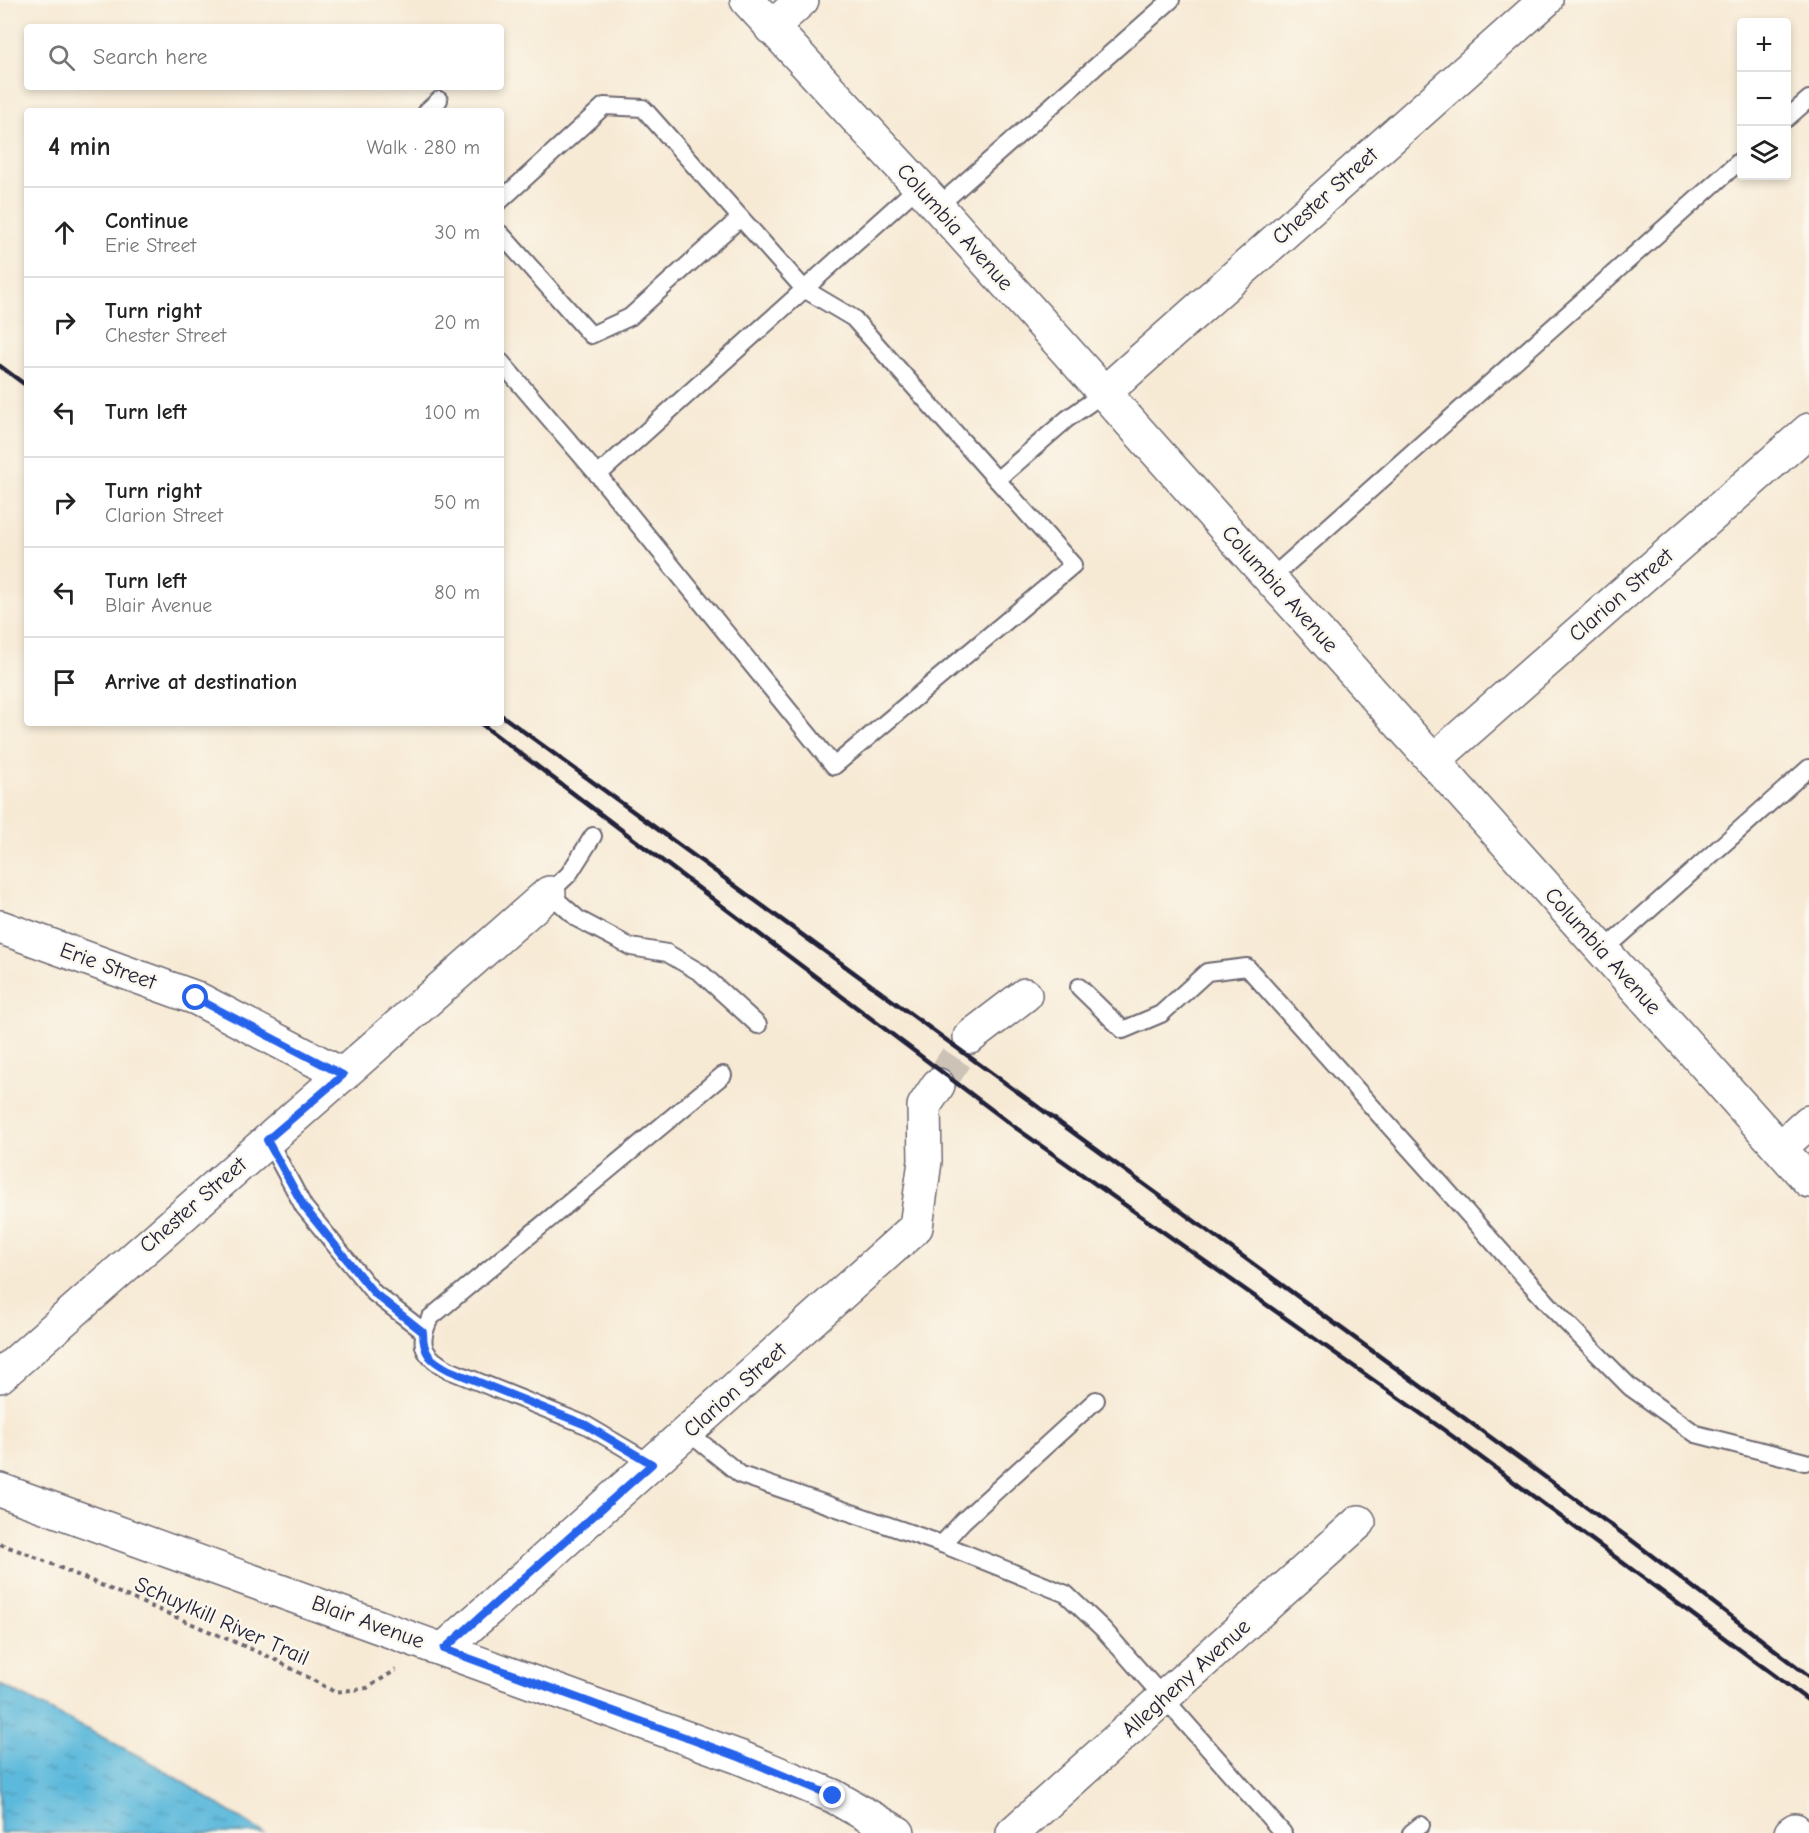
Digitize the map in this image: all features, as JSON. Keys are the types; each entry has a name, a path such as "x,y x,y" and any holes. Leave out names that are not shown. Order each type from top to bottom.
{"street":[{"name":"Columbia Avenue","path":"747,0 928,197 1809,1181"},
{"path":"771,28 802,0"},
{"name":"Chester Street","path":"1104,393 1546,0"},
{"name":"Clarion Street","path":"1433,761 1809,430"},
{"name":"Chester Street","path":"0,1376 549,893"},
{"name":"Erie Street","path":"0,927 196,998 343,1075"},
{"path":"970,1037 1025,995"},
{"name":"Clarion Street","path":"431,1645 652,1464 916,1227 925,1161 924,1106 938,1085"},
{"path":"1780,1148 1809,1122"},
{"name":"Blair Avenue","path":"0,1490 739,1757 833,1796 898,1833"},
{"name":"Allegheny Avenue","path":"1013,1833 1359,1522"}],"lane":[{"path":"598,475 804,289 928,197 1171,0"},
{"path":"1791,115 1809,99"},
{"path":"504,197 604,106 643,108 804,289 853,318 1073,565 834,766 598,475 504,365"},
{"path":"1270,579 1737,163"},
{"path":"504,237 591,335 630,317 740,218"},
{"path":"997,480 1067,419 1104,393"},
{"path":"1603,951 1809,768"},
{"path":"593,836 569,874 549,893 578,919 631,947 668,953 701,973 758,1025"},
{"path":"1079,987 1123,1030 1161,1014 1207,972 1247,967 1553,1309 1630,1387 1696,1434 1808,1462"},
{"path":"652,1464 586,1425 432,1361 423,1346 423,1332 430,1318 723,1075"},
{"path":"267,1140 304,1207 374,1293 423,1332"},
{"path":"942,1544 963,1521 1096,1400"},
{"path":"688,1432 741,1475 942,1544 1066,1594 1103,1629 1282,1833"}],"path":[{"name":"Schuylkill River Trail","path":"0,1544 273,1658 335,1692 367,1688 431,1645"}],"water":[{"path":"0,1684 152,1763 264,1833 0,1833"}],"tunnel":[{"path":"938,1085 970,1037"}],"railway":[{"path":"0,366 24,384"},
{"path":"504,717 1630,1539 1809,1676"},
{"path":"484,726 1016,1128 1444,1430 1809,1701"}],"route":[{"path":"196,998 343,1075 267,1140 304,1207 374,1293 423,1332 423,1346 432,1361 586,1425 652,1464 444,1649 739,1757 833,1796"}]}
